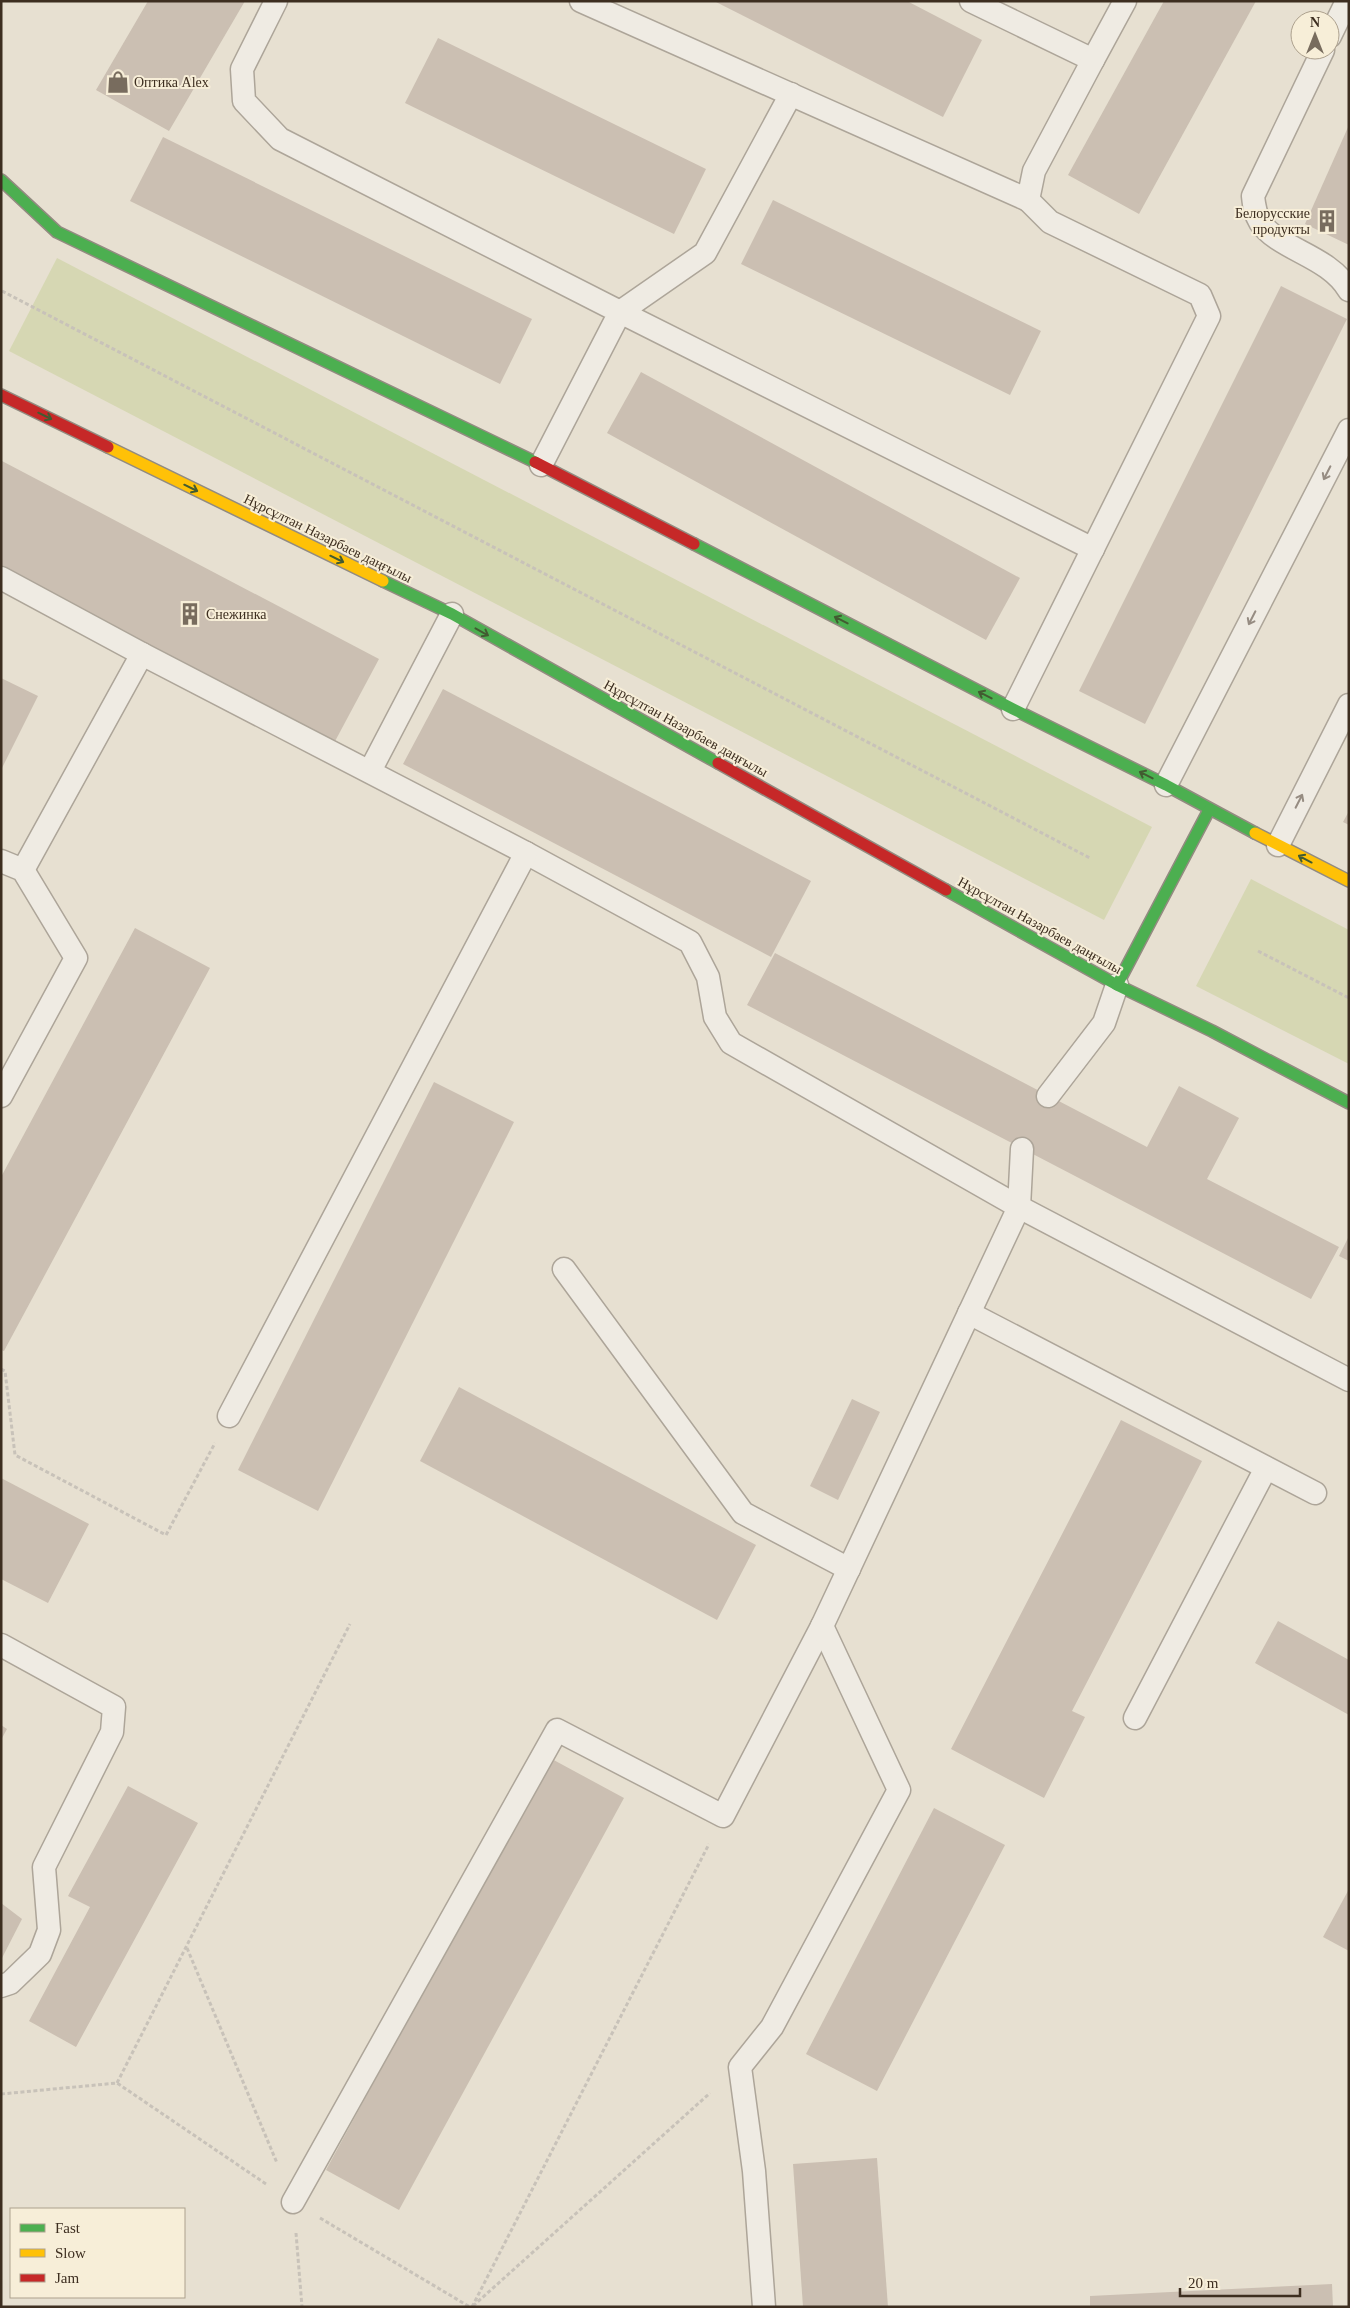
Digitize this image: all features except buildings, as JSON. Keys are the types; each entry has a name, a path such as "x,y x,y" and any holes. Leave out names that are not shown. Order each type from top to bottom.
{"main road":[{"path":"1,180 57,232 541,465 1013,709 1166,785 1208,810 1349,881"},
{"name":"Нұрсұлтан Назарбаев даңғылы","path":"1,395 452,614 1118,985 1212,1031 1349,1104"},
{"path":"1118,985 1208,810"}],"lane":[{"path":"276,1 242,69 244,101 280,139 1093,549"},
{"path":"581,1 1028,200 1050,222 1200,295 1208,316 1013,709"},
{"path":"971,1 1093,60"},
{"path":"1028,200 1034,171 1125,1"},
{"path":"1318,60 1253,196 1254,210 1260,223 1276,236 1326,265 1349,290"},
{"path":"541,465 620,312 705,253 791,94"},
{"path":"1166,785 1349,430"},
{"path":"1,578 142,654 526,853 690,942 708,977 715,1017 731,1044 1019,1207 1349,1380"},
{"path":"370,771 452,614"},
{"path":"23,870 142,654"},
{"path":"1278,845 1349,705"},
{"path":"229,1416 526,853"},
{"path":"1,861 23,870 76,958 1,1096"},
{"path":"1048,1096 1104,1023 1118,985"},
{"path":"293,2202 557,1730 723,1816 822,1626 1019,1207 1022,1148"},
{"path":"564,1269 743,1513 849,1569"},
{"path":"969,1313 1315,1493"},
{"path":"1135,1718 1266,1468"},
{"path":"764,2307 754,2171 740,2067 772,2027 899,1790 822,1626"},
{"path":"1,1645 114,1707 112,1732 44,1867 49,1930 40,1954 10,1983 1,1986"}],"path":[{"path":"2,291 1090,858"},
{"path":"1258,951 1349,998"},
{"path":"1,1369 5,1371 15,1455 166,1535 229,1416"},
{"path":"118,2084 350,1624"},
{"path":"472,2307 723,1816"},
{"path":"186,1947 293,2202 302,2307"},
{"path":"472,2307 740,2067"},
{"path":"1,2094 118,2084 293,2202 472,2307"}],"green space":[{"path":"57,258 1152,827 1104,920 9,351"},
{"path":"1251,879 1349,930 1349,1064 1196,986"}],"traffic: fast":[{"path":"1,180 57,232 535,462"},
{"path":"694,544 1013,709 1166,785 1255,833"},
{"path":"383,581 452,614 718,763"},
{"path":"1117,985 1209,810"},
{"path":"946,890 1117,985 1212,1031 1349,1103"}],"traffic: slow":[{"path":"108,447 383,581"},
{"path":"1255,833 1349,881"}],"traffic: jam":[{"path":"1,395 108,447"},
{"path":"535,462 694,544"},
{"path":"718,763 946,890"}],"place":[{"name":"Оптика Alex","path":"118,82"},
{"name":"Белорусские продукты","path":"1327,221"},
{"name":"Снежинка","path":"190,614"}]}
